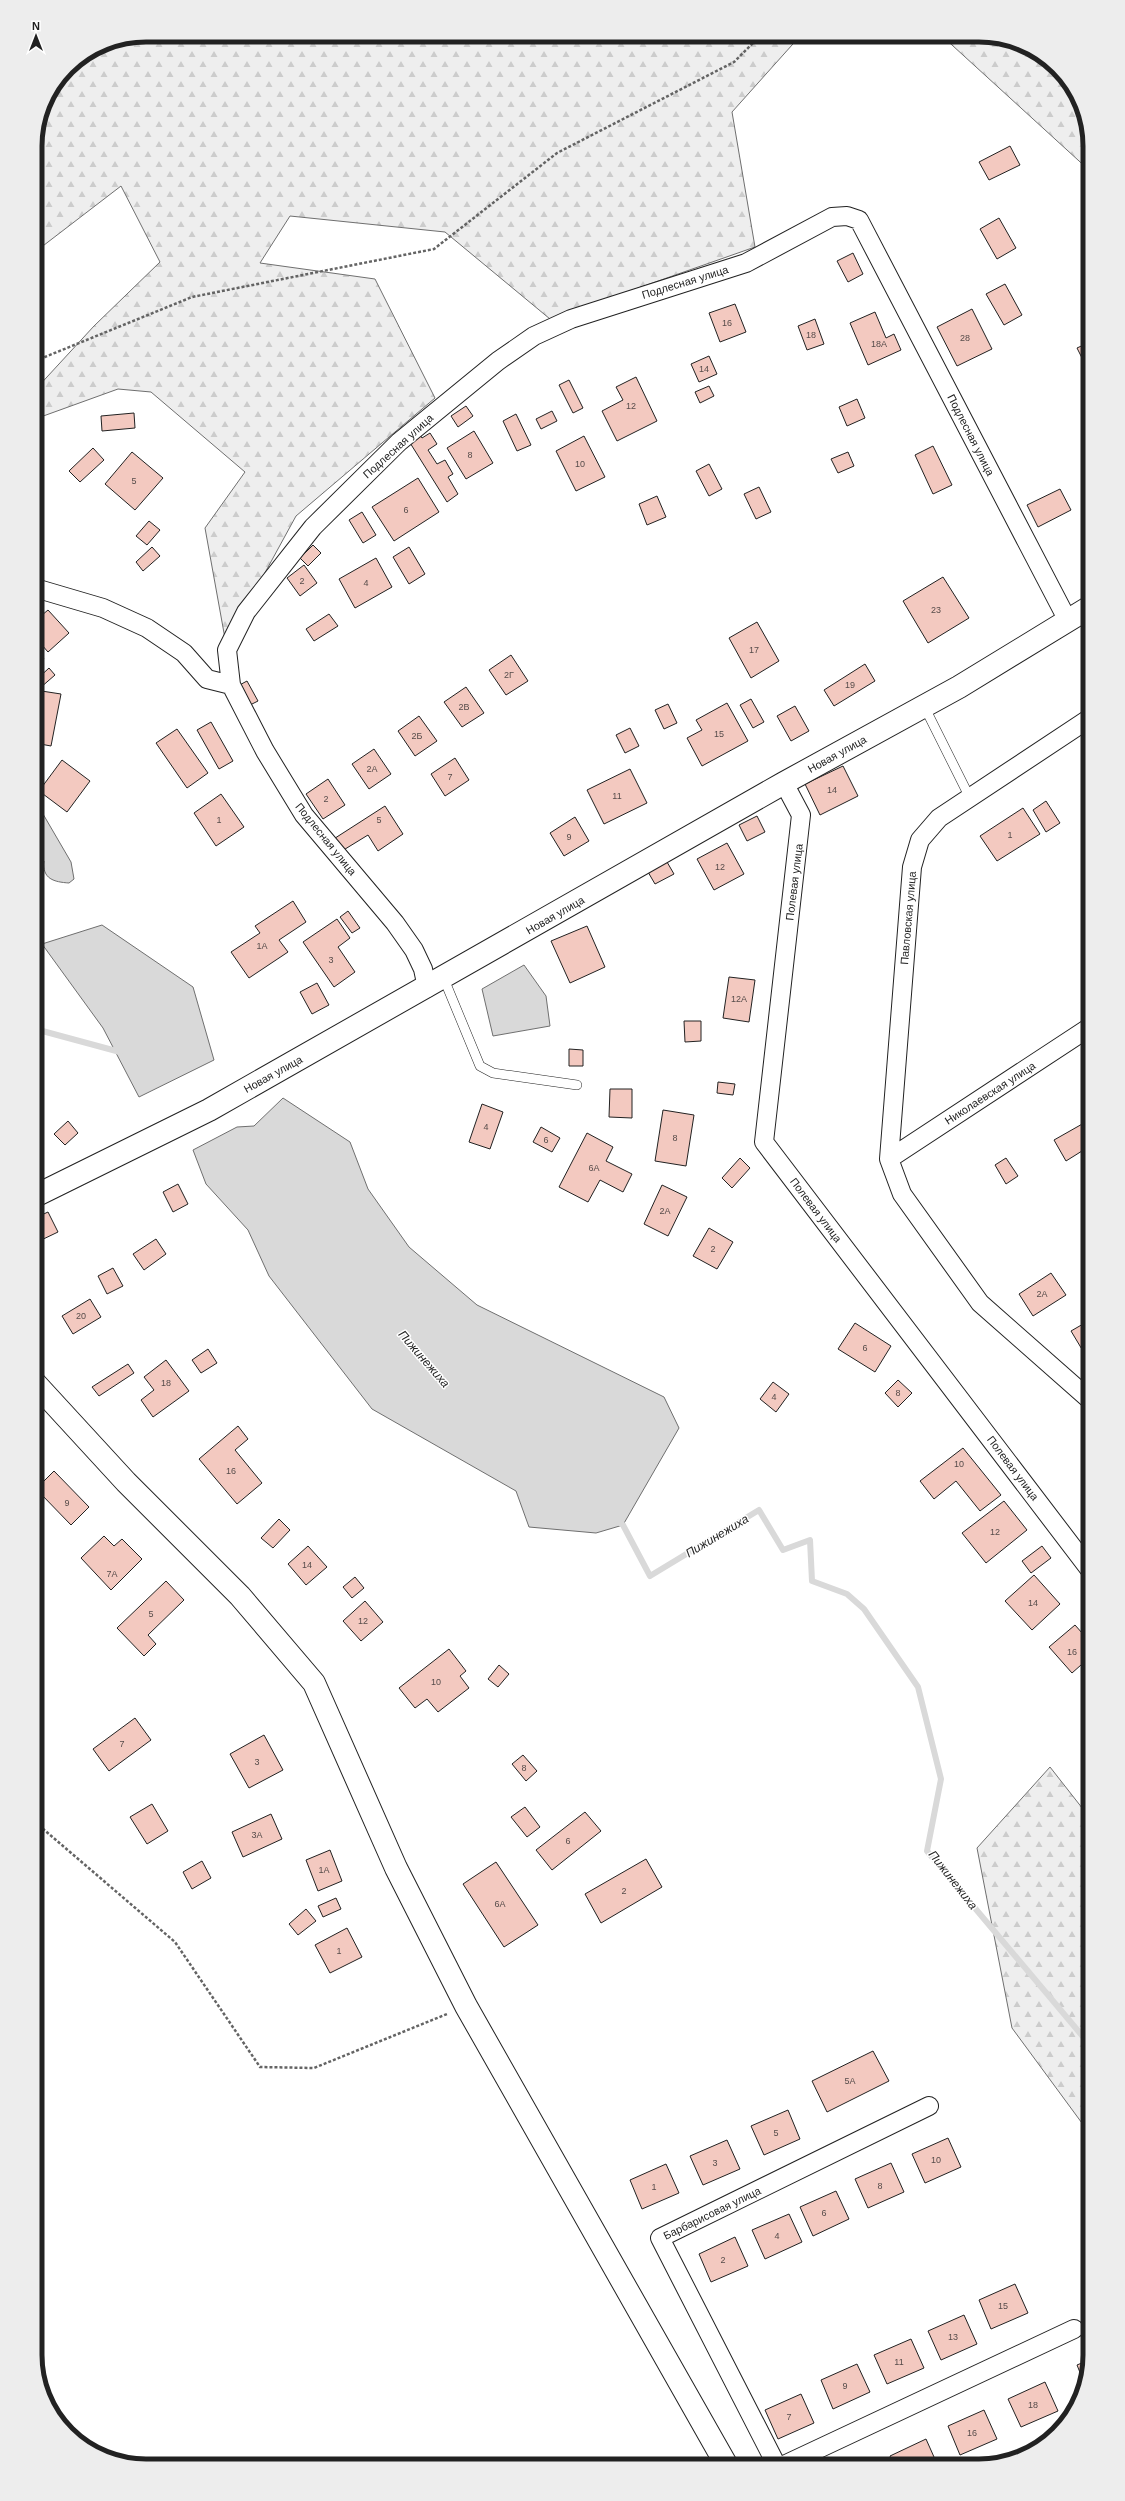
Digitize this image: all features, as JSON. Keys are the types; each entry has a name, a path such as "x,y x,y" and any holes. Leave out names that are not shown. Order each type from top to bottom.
{"street":[{"name":"Подлесная улица","path":"436,983 423,969 414,950 398,928 304,814 265,752 231,685 227,650 246,612 313,527 399,442 498,361 534,336 571,319 746,264 832,218 847,216 859,220 1067,619"},
{"path":"42,590 103,608 147,628 184,653 207,679 231,685"},
{"name":"Новая улица","path":"42,1193 209,1110 436,983 784,783 924,706 1083,611"},
{"name":"Павловская улица","path":"889,1159 912,867 920,840 939,818 1083,723"},
{"name":"Полевая улица","path":"784,783 801,815 764,1142 1083,1561"},
{"name":"Николаевская улица","path":"889,1159 1083,1032"},
{"path":"889,1159 902,1194 980,1302 1083,1394"},
{"path":"42,1391 126,1482 240,1596 314,1684 396,1868 466,2006 723,2459"},
{"name":"Барбарисовая улица","path":"773,2459 660,2238 929,2106"},
{"path":"797,2459 1074,2329"}],"lane":[{"path":"924,706 970,798"},
{"path":"436,983 480,1066 493,1073 577,1085"}],"path":[{"path":"42,358 192,297 434,249 557,153 734,62 754,42"},
{"path":"42,1828 175,1942 260,2067 314,2068 466,2006"}],"green space":[{"path":"139,42 795,42 732,112 755,247 550,319 445,232 290,216 260,263 375,279 435,398 296,516 226,644 205,528 245,472 151,392 118,389 42,416 42,382 94,326 160,262 121,186 42,247 42,139 50,106 56,94 72,72 94,56 106,50 126,44"},
{"path":"949,42 986,42 1006,46 1031,56 1053,72 1069,94 1079,119 1082,133 1083,165"},
{"path":"1050,1767 1083,1809 1083,2124 1012,2028 977,1848"}],"water":[{"path":"42,805 43,814 71,862 74,879 69,883 58,882 50,878 45,872 44,861 42,860"},
{"path":"102,925 193,987 214,1060 139,1097 103,1028 42,944"},
{"path":"524,965 546,996 550,1026 493,1036 482,989"},
{"path":"283,1098 350,1142 368,1189 409,1247 477,1305 664,1397 679,1428 623,1525 596,1533 529,1527 516,1491 372,1409 269,1276 248,1230 206,1184 193,1150 237,1127 254,1126"}],"building":[{"path":"1010,146 1020,165 989,180 979,162"},
{"path":"999,218 1016,248 997,259 980,229"},
{"path":"853,253 863,274 848,282 837,261"},
{"path":"1005,284 1022,315 1004,325 986,294"},
{"path":"735,304 746,332 720,342 709,313"},
{"path":"972,309 992,349 957,366 937,327"},
{"path":"875,312 886,338 894,334 901,350 868,365 850,323"},
{"path":"815,319 824,344 807,350 798,326"},
{"path":"1083,345 1083,360 1077,348"},
{"path":"709,356 717,374 699,382 691,364"},
{"path":"636,377 657,421 617,441 602,411 623,400 616,387"},
{"path":"569,380 583,408 573,413 559,385"},
{"path":"709,386 714,396 700,403 695,392"},
{"path":"857,399 865,418 847,426 839,407"},
{"path":"466,406 473,416 458,427 451,416"},
{"path":"552,411 557,421 541,429 536,419"},
{"path":"134,413 135,428 102,431 101,416"},
{"path":"516,414 531,445 517,451 503,421"},
{"path":"418,431 422,438 430,433 437,444 428,450 437,464 445,460 453,474 448,477 458,494 447,502 407,438"},
{"path":"474,431 493,463 466,479 447,448"},
{"path":"584,436 605,477 576,491 556,451"},
{"path":"933,446 952,485 933,494 915,455"},
{"path":"93,448 104,460 80,482 69,471"},
{"path":"132,452 163,478 135,510 105,484"},
{"path":"848,452 854,466 838,473 831,459"},
{"path":"709,464 722,489 709,496 696,471"},
{"path":"418,478 439,512 394,541 372,507"},
{"path":"759,487 771,512 756,519 744,494"},
{"path":"1060,489 1071,510 1038,527 1027,505"},
{"path":"657,496 666,517 647,525 639,504"},
{"path":"362,512 376,535 363,543 349,520"},
{"path":"149,521 160,530 147,545 136,536"},
{"path":"313,545 321,553 308,566 300,558"},
{"path":"152,547 160,556 143,571 136,562"},
{"path":"409,547 425,574 409,584 393,557"},
{"path":"376,558 392,587 355,608 339,579"},
{"path":"304,565 317,583 300,596 287,578"},
{"path":"943,577 969,618 928,643 903,601"},
{"path":"48,610 69,633 48,652 42,645 42,615"},
{"path":"329,614 338,626 314,641 306,629"},
{"path":"757,622 779,661 751,678 729,638"},
{"path":"511,655 528,681 506,695 489,670"},
{"path":"865,664 875,681 834,706 824,690"},
{"path":"49,668 55,675 42,686 42,674"},
{"path":"247,681 258,701 244,708 234,688"},
{"path":"466,687 484,713 462,727 444,702"},
{"path":"42,691 61,694 51,746 42,744"},
{"path":"751,699 764,722 753,728 740,705"},
{"path":"727,703 748,741 702,766 687,738 702,730 696,720"},
{"path":"668,704 677,723 664,729 655,710"},
{"path":"795,706 809,731 791,741 777,716"},
{"path":"419,716 437,741 415,756 398,731"},
{"path":"211,722 233,761 219,769 197,730"},
{"path":"630,728 639,746 625,753 616,735"},
{"path":"177,729 208,773 187,788 156,743"},
{"path":"374,749 391,774 369,789 352,764"},
{"path":"455,758 469,780 445,796 431,774"},
{"path":"62,760 90,781 67,812 42,793 42,787"},
{"path":"843,766 858,796 820,815 805,784"},
{"path":"630,769 647,803 604,824 587,790"},
{"path":"328,779 345,805 323,819 306,794"},
{"path":"221,794 244,827 216,846 194,813"},
{"path":"1046,801 1060,823 1046,832 1033,810"},
{"path":"385,806 403,834 378,851 368,835 337,854 329,842"},
{"path":"1023,808 1040,834 997,861 980,836"},
{"path":"757,816 765,832 747,841 739,825"},
{"path":"575,817 589,841 564,856 550,833"},
{"path":"727,843 744,874 714,890 697,859"},
{"path":"667,862 674,874 655,884 648,872"},
{"path":"293,901 306,922 279,940 288,952 249,978 231,952 260,933 255,926"},
{"path":"348,911 360,928 352,933 340,917"},
{"path":"337,919 350,938 338,947 355,972 334,987 303,942"},
{"path":"587,926 605,967 570,983 551,941"},
{"path":"729,977 755,980 749,1022 723,1018"},
{"path":"317,983 329,1005 312,1014 300,992"},
{"path":"684,1021 701,1021 701,1041 685,1042"},
{"path":"569,1049 583,1050 583,1066 569,1066"},
{"path":"718,1082 735,1084 733,1095 717,1093"},
{"path":"610,1089 632,1089 632,1118 609,1117"},
{"path":"482,1104 503,1112 490,1149 469,1142"},
{"path":"663,1110 694,1115 686,1166 655,1161"},
{"path":"68,1121 78,1133 65,1145 54,1134"},
{"path":"1083,1124 1083,1150 1066,1161 1054,1140"},
{"path":"541,1127 560,1138 552,1152 533,1142"},
{"path":"587,1133 613,1147 606,1161 632,1174 623,1192 600,1180 588,1202 559,1187"},
{"path":"740,1158 750,1168 732,1188 722,1178"},
{"path":"1006,1158 1018,1176 1006,1184 995,1165"},
{"path":"178,1184 188,1204 173,1212 163,1192"},
{"path":"662,1185 687,1197 668,1236 644,1224"},
{"path":"48,1212 58,1232 42,1240 42,1215"},
{"path":"709,1228 733,1242 717,1269 693,1256"},
{"path":"156,1239 166,1254 144,1270 133,1254"},
{"path":"113,1268 123,1286 107,1294 98,1276"},
{"path":"1051,1273 1066,1295 1033,1316 1019,1294"},
{"path":"90,1299 101,1317 73,1334 62,1316"},
{"path":"855,1323 891,1346 875,1372 838,1349"},
{"path":"1083,1324 1083,1351 1071,1331"},
{"path":"208,1349 217,1363 201,1373 192,1360"},
{"path":"166,1360 189,1391 153,1417 141,1400 154,1390 144,1377"},
{"path":"128,1364 134,1373 99,1396 92,1387"},
{"path":"898,1380 912,1393 898,1407 885,1393"},
{"path":"773,1382 789,1394 776,1412 760,1399"},
{"path":"238,1426 248,1439 235,1450 262,1483 237,1504 199,1459"},
{"path":"963,1448 1001,1495 980,1511 956,1481 934,1499 920,1481"},
{"path":"54,1471 89,1507 71,1525 42,1495 42,1483"},
{"path":"1004,1501 1027,1530 986,1563 962,1533"},
{"path":"279,1519 290,1530 273,1548 261,1538"},
{"path":"104,1536 114,1546 122,1539 142,1559 111,1590 81,1558"},
{"path":"308,1546 327,1567 306,1585 288,1564"},
{"path":"1042,1546 1051,1558 1031,1573 1022,1561"},
{"path":"1034,1575 1060,1604 1032,1630 1005,1601"},
{"path":"355,1577 364,1588 352,1598 343,1587"},
{"path":"166,1581 184,1600 148,1635 156,1644 144,1656 117,1628"},
{"path":"365,1601 383,1622 361,1641 343,1621"},
{"path":"1075,1625 1083,1634 1083,1663 1072,1673 1049,1647"},
{"path":"449,1649 466,1671 460,1676 469,1688 438,1712 427,1699 415,1708 399,1688"},
{"path":"499,1665 509,1674 498,1687 488,1679"},
{"path":"135,1718 151,1740 109,1771 93,1749"},
{"path":"264,1735 283,1770 249,1788 230,1754"},
{"path":"523,1755 537,1771 526,1781 512,1764"},
{"path":"152,1804 168,1831 147,1844 130,1817"},
{"path":"525,1807 540,1827 527,1837 511,1817"},
{"path":"585,1812 601,1831 552,1870 536,1850"},
{"path":"271,1814 282,1839 243,1857 232,1832"},
{"path":"330,1850 342,1881 318,1891 306,1860"},
{"path":"646,1859 662,1887 601,1923 585,1894"},
{"path":"202,1861 211,1878 192,1889 183,1872"},
{"path":"496,1862 538,1925 504,1947 463,1884"},
{"path":"336,1898 341,1909 323,1917 318,1906"},
{"path":"306,1909 316,1921 298,1935 289,1924"},
{"path":"347,1928 362,1957 330,1973 315,1945"},
{"path":"873,2051 889,2081 827,2112 812,2081"},
{"path":"788,2110 800,2139 764,2155 751,2126"},
{"path":"948,2138 961,2167 925,2183 912,2154"},
{"path":"727,2140 740,2169 703,2185 690,2156"},
{"path":"891,2163 904,2192 868,2208 855,2179"},
{"path":"666,2164 679,2193 642,2209 630,2180"},
{"path":"836,2191 849,2219 813,2236 800,2207"},
{"path":"789,2214 802,2242 765,2259 752,2230"},
{"path":"735,2237 748,2266 711,2282 699,2254"},
{"path":"1015,2284 1028,2313 991,2329 979,2300"},
{"path":"964,2315 977,2344 941,2360 928,2331"},
{"path":"911,2339 924,2368 887,2384 874,2355"},
{"path":"1082,2363 1081,2374 1077,2365"},
{"path":"857,2364 870,2392 833,2409 821,2380"},
{"path":"1045,2382 1058,2411 1021,2427 1008,2399"},
{"path":"801,2394 814,2423 778,2439 765,2410"},
{"path":"984,2410 997,2439 960,2455 948,2426"},
{"path":"926,2439 935,2459 891,2459 890,2456"}],"waterway":[{"name":"Пижинежиха","path":"42,1031 120,1052"},
{"name":"Пижинежиха","path":"616,1520 623,1525 650,1576 759,1510 783,1550 810,1540 812,1581 847,1594 864,1609 918,1687 941,1779 927,1851 1083,2037"}]}
